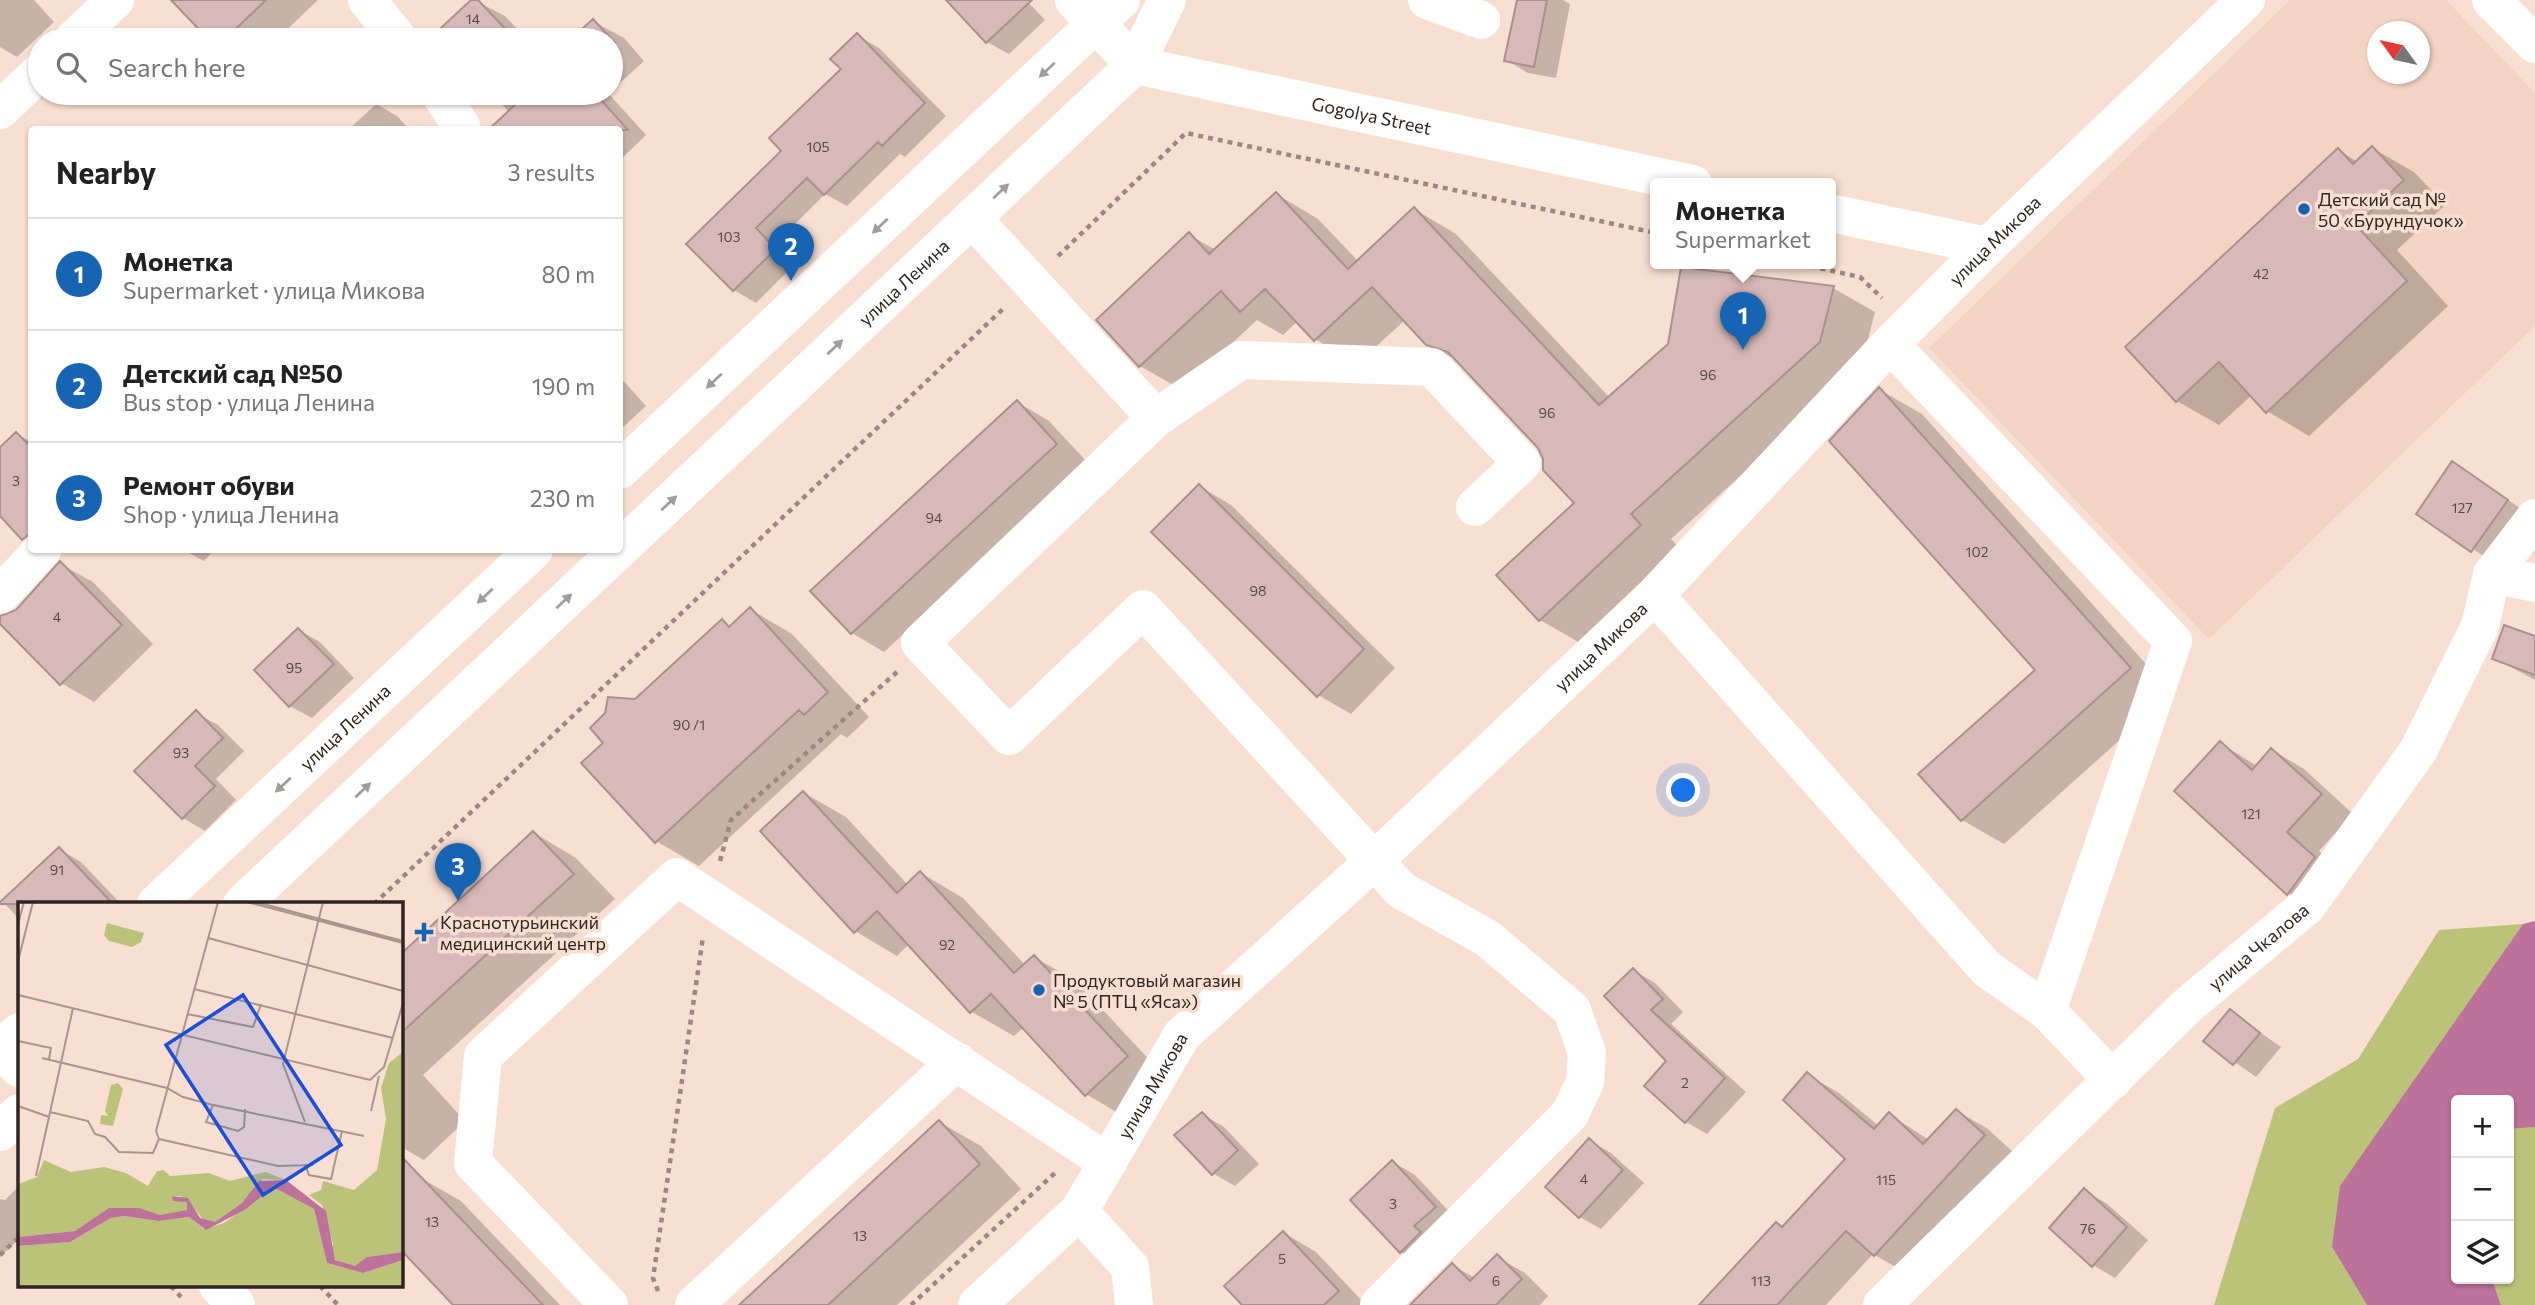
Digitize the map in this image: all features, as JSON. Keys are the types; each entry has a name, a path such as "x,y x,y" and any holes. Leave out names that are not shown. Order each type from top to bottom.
{"street":[{"path":"86,28 115,0"},
{"path":"367,0 389,28"},
{"name":"улица Ленина","path":"623,546 1135,65 1167,0"},
{"path":"1427,0 1481,20"},
{"name":"улица Микова","path":"977,1305 1079,1211 1182,1035 1374,861 1655,595 1901,334 1988,246 2246,0"},
{"path":"2491,0 2535,44"},
{"path":"623,467 1097,8 1135,65"},
{"name":"Gogolya Street","path":"1135,65 1665,178"},
{"path":"0,110 28,83"},
{"path":"448,105 461,126"},
{"path":"1836,214 1988,246"},
{"path":"972,218 1156,418"},
{"path":"1901,334 2173,641 2047,1010"},
{"path":"1379,1305 1570,1114 1585,1082 1587,1053 1572,1010 1488,938 1401,890 1143,609 1009,736 920,643 1156,418 1241,360 1432,368 1522,463 1475,507"},
{"name":"улица Чкалова","path":"1882,1305 2188,1006 2307,906 2418,751 2480,626 2492,574 2535,518"},
{"path":"0,595 39,553"},
{"name":"улица Ленина","path":"158,902 531,553"},
{"name":"улица Ленина","path":"244,902 616,553"},
{"path":"2492,574 2535,583"},
{"path":"1655,595 1987,968 2047,1010 2113,1080"},
{"path":"609,1305 473,1163 483,1056 677,877 1107,1162"},
{"path":"694,1305 957,1061"},
{"path":"0,1132 18,1115"},
{"path":"1079,1211 1130,1267 1134,1305"},
{"path":"220,1288 236,1305"}],"path":[{"path":"376,902 1186,133 1650,232"},
{"path":"1824,269 1860,277 1901,334"},
{"path":"0,1255 18,1238"},
{"path":"322,1288 338,1305"}],"shaded area":[{"name":"Детский сад № 50 «Бурундучок»","path":"2290,0 2446,0 2535,93 2535,326 2209,639 1929,348"},
{"path":"2535,921 2535,1127 2514,1129 2514,1095 2451,1095 2451,1284 2494,1284 2501,1305 2367,1305 2332,1247 2340,1186 2523,924"}],"green space":[{"path":"2523,924 2398,1104 2332,1247 2367,1305 2214,1305 2275,1108 2358,1059 2439,930"},
{"path":"2535,1127 2535,1305 2501,1305 2494,1284 2514,1284 2514,1129"}],"building":[{"path":"171,0 266,0 237,28 198,28"},
{"path":"471,0 478,0 505,28 441,28"},
{"path":"946,0 1032,0 986,43"},
{"path":"1517,0 1547,0 1534,67 1504,61"},
{"path":"593,19 601,28 583,28"},
{"path":"857,33 925,103 882,146 878,142 824,195 807,178 756,228 776,249 733,291 686,244 781,151 769,138 841,69 830,59"},
{"path":"515,105 606,105 628,130 623,130 623,126 492,126"},
{"path":"2372,146 2404,180 2356,225 2407,281 2266,413 2219,362 2176,402 2125,347 2338,148 2353,164"},
{"path":"1276,192 1348,269 1414,207 1599,405 1668,344 1681,269 1834,286 1820,342 1631,514 1641,525 1539,621 1496,575 1574,503 1543,470 1543,459 1538,448 1448,352 1426,345 1372,287 1314,341 1265,289 1240,312 1221,291 1139,367 1096,320 1189,232 1209,254"},
{"path":"1879,387 2131,668 1961,821 1918,774 2035,670 1829,441"},
{"path":"1017,400 1057,444 851,634 810,591"},
{"path":"16,432 28,444 28,535 22,540 0,516 0,447"},
{"path":"2452,461 2508,500 2471,552 2416,514"},
{"path":"1199,484 1364,649 1317,697 1151,532"},
{"path":"60,561 122,625 60,685 0,624 0,616 16,610"},
{"path":"750,607 828,692 804,715 799,710 655,843 581,763 603,743 590,728 605,713 608,697 635,699 722,619 729,627"},
{"path":"2504,625 2535,636 2535,675 2492,659"},
{"path":"298,628 334,664 289,707 254,670"},
{"path":"196,710 223,738 195,766 215,786 182,819 134,771"},
{"path":"2220,741 2252,770 2271,748 2322,794 2287,832 2315,857 2287,895 2174,791"},
{"path":"803,791 897,893 920,871 1014,973 1034,955 1128,1056 1085,1096 991,994 970,1013 877,911 854,933 760,831"},
{"path":"533,831 574,874 402,1032 402,953"},
{"path":"59,847 111,902 0,904"},
{"path":"1633,968 1663,999 1651,1010 1725,1078 1685,1123 1644,1086 1666,1061 1604,996"},
{"path":"2230,1009 2260,1033 2233,1065 2203,1041"},
{"path":"1807,1072 1874,1129 1889,1112 1923,1144 1956,1109 1985,1135 1874,1256 1846,1231 1777,1305 1699,1305 1776,1222 1782,1227 1845,1159 1783,1100"},
{"path":"1202,1112 1238,1150 1212,1175 1174,1135"},
{"path":"939,1120 980,1164 828,1305 739,1305"},
{"path":"1589,1138 1623,1170 1579,1218 1545,1187"},
{"path":"402,1157 543,1305 453,1305 402,1251"},
{"path":"1392,1160 1436,1207 1414,1226 1421,1232 1400,1253 1350,1200"},
{"path":"2084,1188 2127,1227 2092,1267 2049,1228"},
{"path":"1283,1231 1339,1291 1324,1305 1242,1305 1224,1286"},
{"path":"1497,1254 1522,1279 1496,1305 1410,1305 1452,1263 1470,1281"}],"place":[{"name":"Детский сад № 50 «Бурундучок»","path":"2304,209"},
{"name":"Детский сад №50","path":"791,281"},
{"name":"Монетка","path":"1743,350"},
{"name":"Ремонт обуви","path":"458,901"},
{"name":"Краснотурьинский медицинский центр","path":"424,932"},
{"name":"Продуктовый магазин № 5 (ПТЦ «Яса»)","path":"1039,990"}]}
